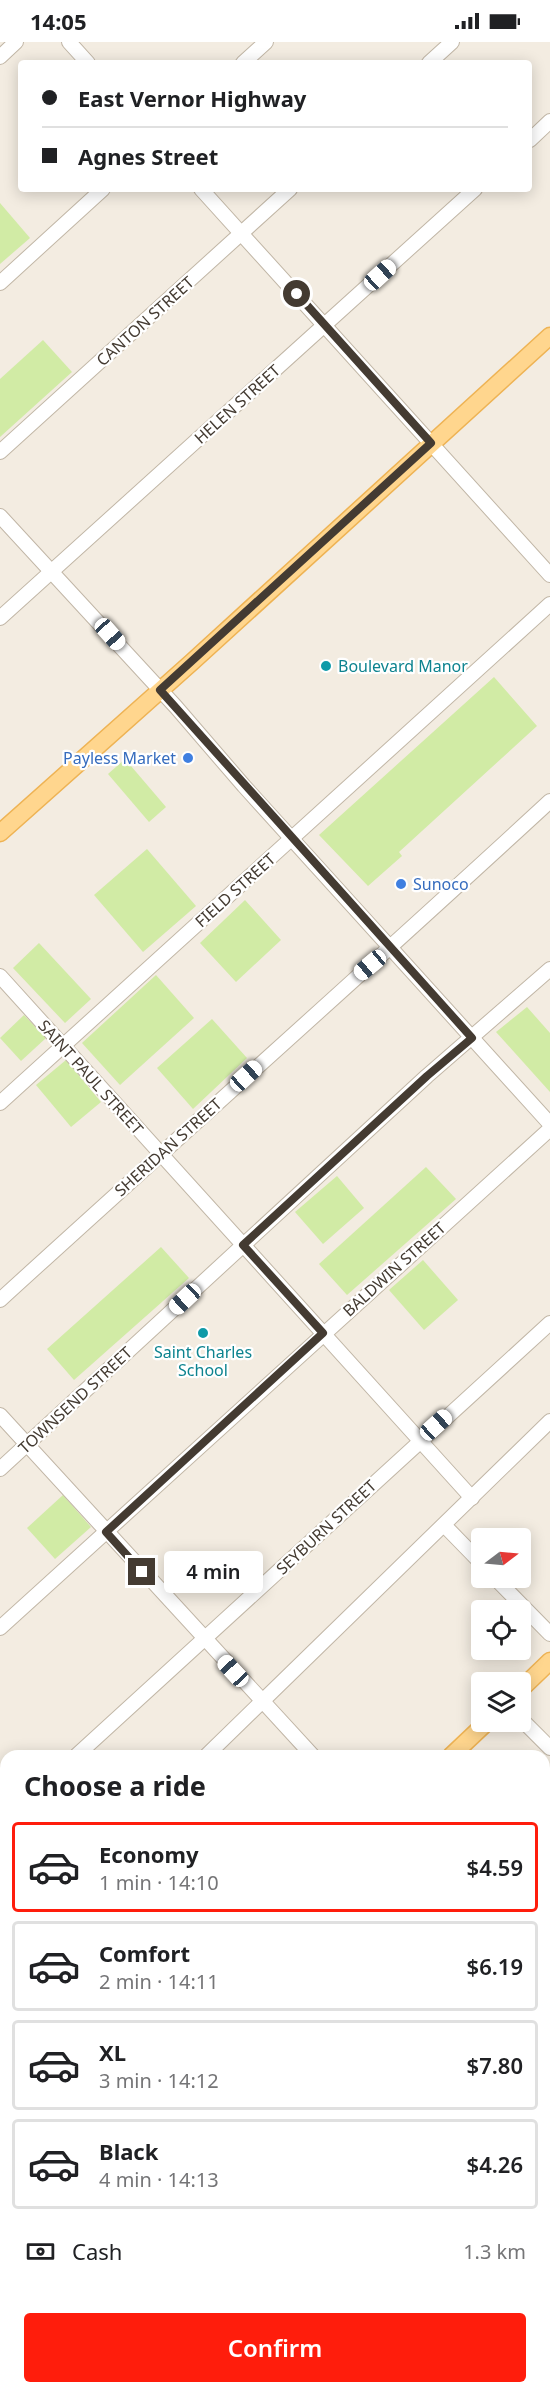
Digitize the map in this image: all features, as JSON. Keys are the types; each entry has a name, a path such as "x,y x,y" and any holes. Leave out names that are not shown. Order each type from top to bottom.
{"main road":[{"path":"0,833 550,336"},
{"path":"531,1679 550,1661"},
{"path":"457,1750 476,1732"}],"street":[{"path":"0,57 16,42"},
{"path":"69,42 85,60"},
{"path":"246,60 266,42"},
{"path":"432,60 452,42"},
{"path":"532,138 550,121"},
{"path":"0,283 100,192"},
{"path":"204,192 550,575"},
{"name":"CANTON STREET","path":"0,452 287,192"},
{"name":"HELEN STREET","path":"0,618 472,192"},
{"path":"0,516 160,690 550,1124"},
{"name":"FIELD STREET","path":"0,1103 550,604"},
{"name":"SHERIDAN STREET","path":"0,1300 345,986 391,948 550,801"},
{"name":"TOWNSEND STREET","path":"0,1469 427,1076 550,969"},
{"name":"SAINT PAUL STREET","path":"0,976 472,1498"},
{"name":"BALDWIN STREET","path":"0,1628 550,1129"},
{"name":"SEYBURN STREET","path":"83,1750 550,1323"},
{"path":"0,1415 307,1750"},
{"path":"212,1750 445,1526 550,1421"},
{"path":"445,1526 471,1553"},
{"path":"505,1588 550,1634"},
{"path":"531,1729 550,1748"}],"green space":[{"path":"0,203 30,238 0,264"},
{"path":"43,340 72,372 0,437 0,379"},
{"path":"494,677 537,726 399,852 402,856 368,886 319,835"},
{"path":"125,759 166,807 149,822 108,774"},
{"path":"147,849 196,906 143,952 94,895"},
{"path":"245,900 281,940 236,982 200,943"},
{"path":"39,943 91,999 65,1023 13,968"},
{"path":"156,975 194,1018 120,1085 82,1043"},
{"path":"527,1007 550,1033 550,1092 496,1032"},
{"path":"24,1015 46,1038 21,1061 0,1038"},
{"path":"212,1019 247,1058 193,1109 157,1068"},
{"path":"66,1060 101,1102 71,1127 36,1085"},
{"path":"426,1167 456,1199 347,1295 319,1264"},
{"path":"337,1176 364,1208 323,1244 295,1212"},
{"path":"161,1247 189,1278 74,1380 47,1349"},
{"path":"423,1260 458,1300 424,1330 389,1290"},
{"path":"63,1495 91,1527 55,1559 27,1528"}],"place":[{"name":"Boulevard Manor","path":"326,666"},
{"name":"Payless Market","path":"188,758"},
{"name":"Sunoco","path":"401,884"},
{"name":"Saint Charles School","path":"203,1333"}],"route":[{"path":"142,1572 106,1532 323,1333 243,1245 427,1076 472,1038 160,690 431,443 297,294"}]}
